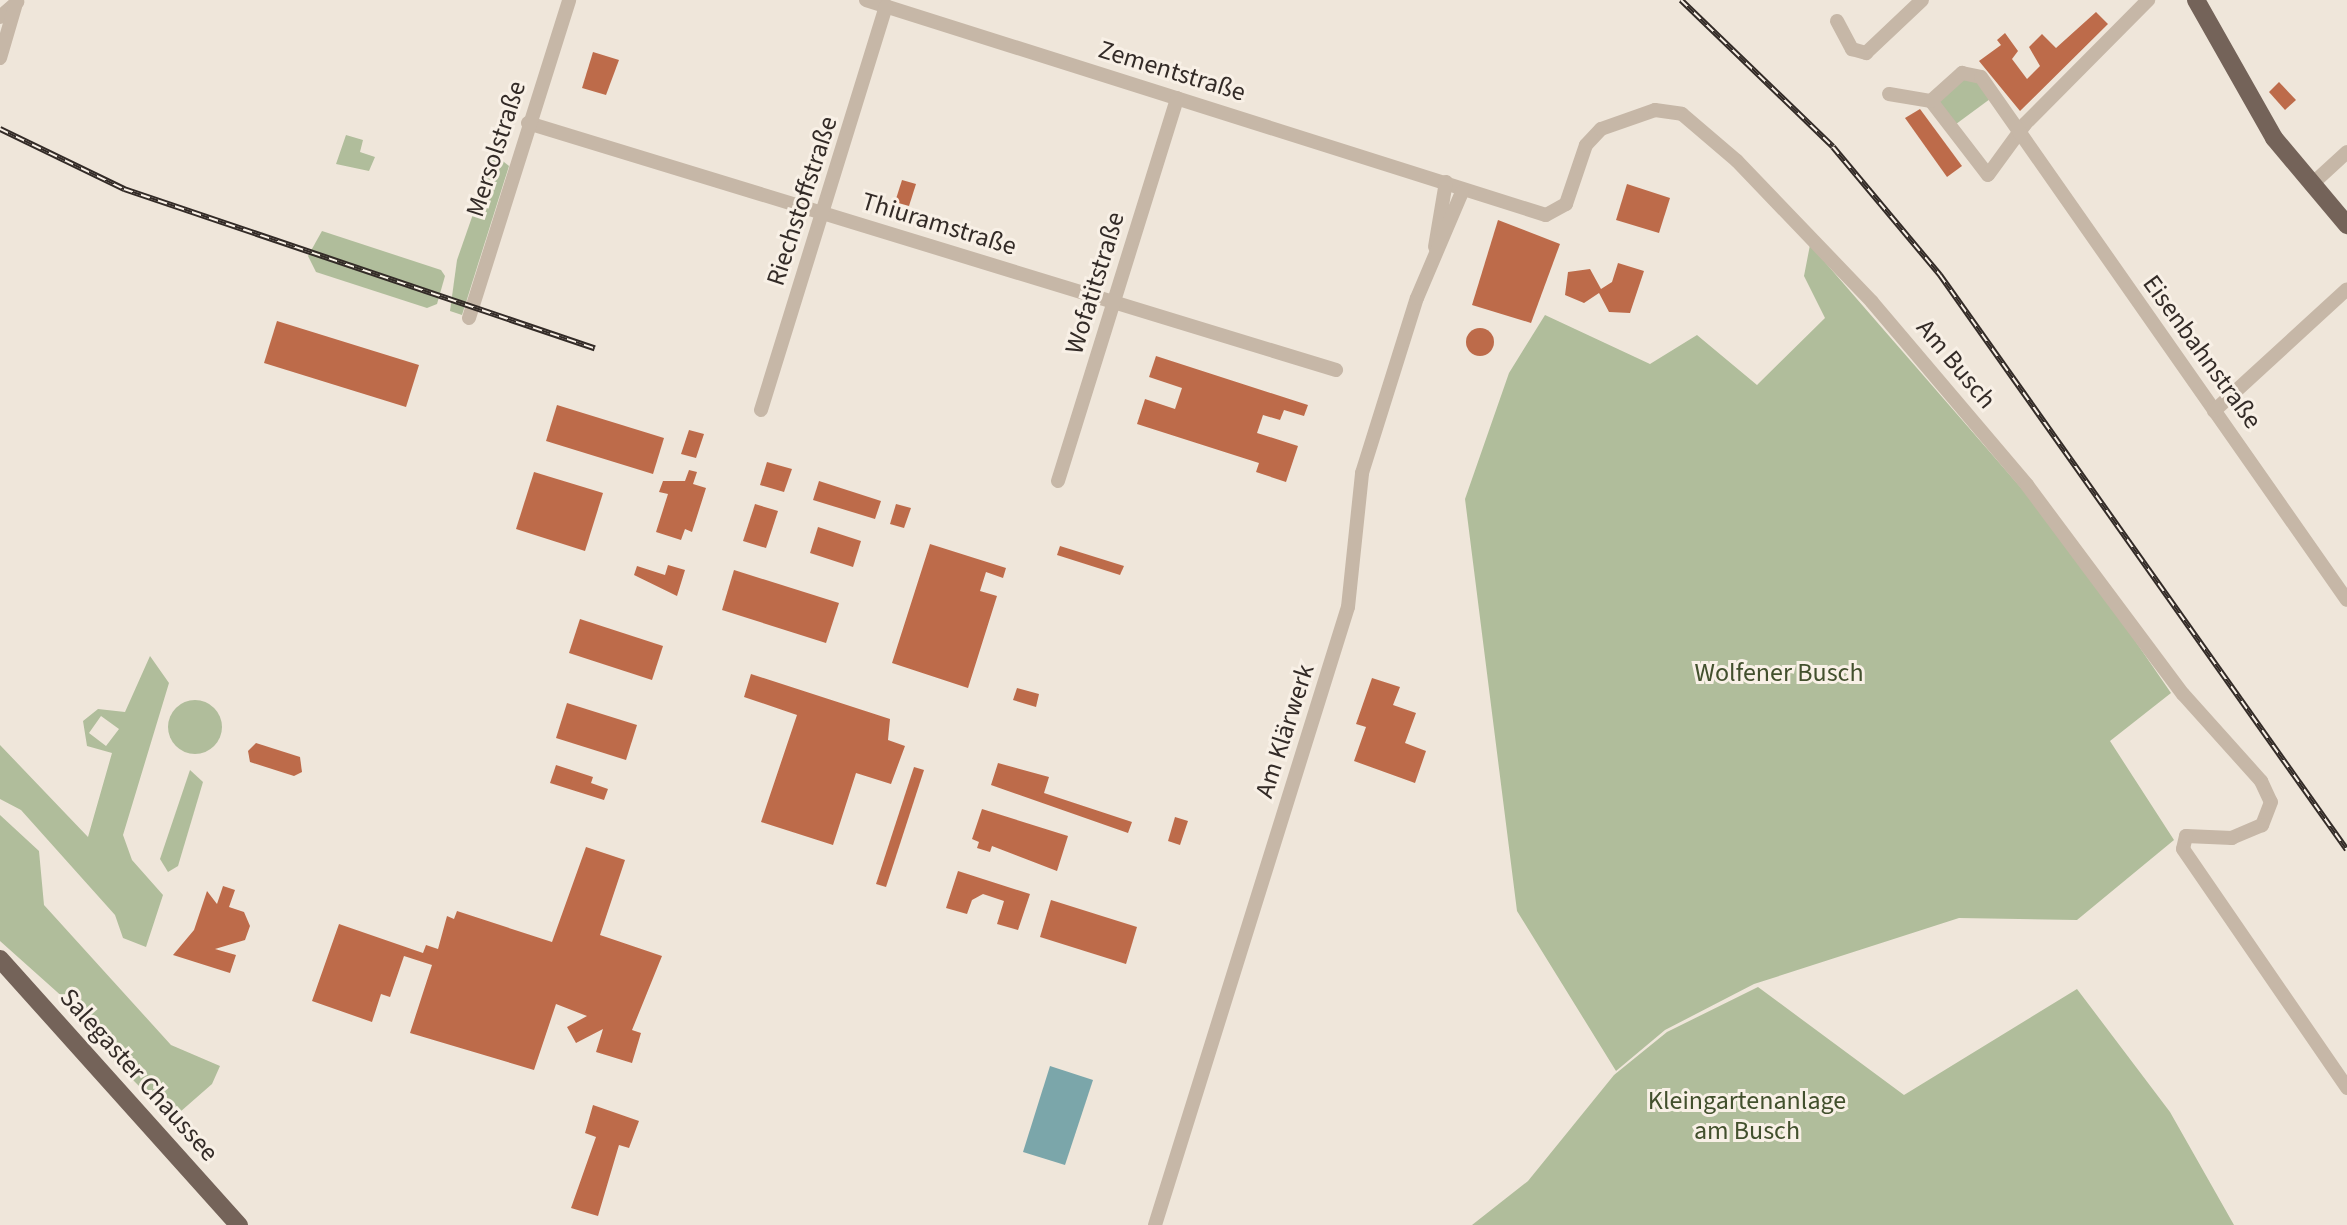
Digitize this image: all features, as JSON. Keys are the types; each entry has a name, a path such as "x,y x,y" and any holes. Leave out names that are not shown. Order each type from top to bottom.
{"main road":[{"path":"2196,0 2246,94 2311,185 2347,225"},
{"name":"Salegaster Chaussee","path":"0,959 239,1225"}],"street":[{"name":"Mersolstraße","path":"469,316 569,0"},
{"name":"Zementstraße","path":"866,0 1446,182 1462,192"},
{"path":"1837,21 1856,52 1871,49 1922,0"},
{"path":"1889,94 1931,101 1988,175 2018,132 2148,0"},
{"path":"0,17 17,1"},
{"path":"0,58 17,1"},
{"name":"Riechstoffstraße","path":"761,410 886,6"},
{"name":"Eisenbahnstraße","path":"1931,101 1962,73 1976,73 2347,600"},
{"name":"Wofatitstraße","path":"1058,481 1177,98"},
{"name":"Am Busch","path":"1462,192 1541,214 1557,212 1596,134 1662,109 1682,114 1737,161 1883,314 2027,485 2183,694 2261,781 2271,802 2262,825 2232,838 2183,840 2186,853 2347,1088"},
{"name":"Thiuramstraße","path":"528,123 1336,370"},
{"path":"2311,185 2347,152"},
{"name":"Am Klärwerk","path":"1155,1225 1342,628 1354,576 1359,484 1435,247 1446,182"},
{"name":"Am Klärwerk","path":"1435,247 1462,192"},
{"path":"2214,411 2347,289"}],"green space":[{"path":"1966,78 1976,80 1990,99 1952,127 1938,98"},
{"path":"346,135 363,140 360,152 375,157 369,171 336,164"},
{"path":"494,154 509,166 462,315 450,311 457,260"},
{"path":"322,231 441,270 445,276 437,304 427,308 316,272 308,256"},
{"name":"Wolfener Busch","path":"1810,245 2063,536 2171,693 2110,741 2174,840 2077,920 1959,918 1754,984 1665,1030 1616,1071 1517,911 1465,499 1509,373 1545,315 1650,364 1697,335 1757,385 1825,318 1804,276"},
{"path":"150,656 169,683 123,835 132,860 163,895 146,947 123,938 115,915 21,810 0,799 0,745 88,837 112,753 87,746 83,721 98,709 125,712","holes":["101,716 119,729 106,746 89,733"]},
{"path":"195,700 214,708 222,727 214,746 195,754 176,746 168,727 176,708"},
{"path":"190,770 203,782 178,866 168,872 160,859"},
{"path":"0,815 39,851 44,905 171,1045 220,1066 212,1084 172,1119 102,1049 75,1008 0,941"},
{"name":"Kleingartenanlage am Busch","path":"1758,987 1904,1095 2077,989 2170,1112 2234,1225 1472,1225 1528,1181 1614,1075 1667,1032"}],"water":[{"path":"1050,1066 1093,1080 1065,1165 1023,1152"}],"building":[{"path":"2096,12 2108,24 2020,111 1979,61 2001,45 1997,40 2005,33 2018,51 2012,59 2027,79 2040,66 2029,47 2042,34 2056,48"},
{"path":"593,52 619,60 606,95 582,88"},
{"path":"2279,82 2296,100 2285,110 2269,92"},
{"path":"1920,109 1962,166 1947,177 1905,118"},
{"path":"902,180 916,184 909,206 895,202"},
{"path":"1627,184 1670,198 1659,233 1616,220"},
{"path":"1498,220 1560,244 1531,323 1472,305"},
{"path":"1618,263 1644,271 1630,313 1609,312 1599,293 1584,303 1565,295 1568,272 1590,269 1601,289 1612,282"},
{"path":"277,321 419,365 406,407 264,363"},
{"path":"1480,328 1490,332 1494,342 1490,352 1480,356 1470,352 1466,342 1470,332"},
{"path":"1156,356 1308,405 1304,416 1284,410 1280,420 1263,415 1257,433 1298,446 1286,482 1256,472 1259,463 1137,424 1145,399 1175,409 1182,388 1149,377"},
{"path":"557,405 664,438 653,474 546,441"},
{"path":"689,430 704,434 696,458 681,454"},
{"path":"767,462 792,469 784,492 760,485"},
{"path":"689,470 697,472 693,484 706,488 692,532 685,529 681,540 656,532 668,494 659,492 663,481 685,481"},
{"path":"534,472 603,493 585,551 516,529"},
{"path":"819,481 881,501 875,519 813,500"},
{"path":"755,504 778,511 766,548 743,541"},
{"path":"896,504 911,508 904,528 890,524"},
{"path":"818,527 861,541 853,567 810,553"},
{"path":"930,544 1006,568 1003,578 986,572 980,591 997,596 968,688 892,663"},
{"path":"1060,546 1124,566 1120,575 1057,555"},
{"path":"668,565 685,570 677,596 634,575 637,566 665,575"},
{"path":"734,570 839,603 826,643 722,610"},
{"path":"580,619 663,646 652,680 569,653"},
{"path":"751,674 890,719 888,740 905,746 891,784 856,773 833,845 761,822 797,715 744,697"},
{"path":"1372,678 1400,687 1393,705 1416,713 1405,743 1426,751 1415,783 1354,761 1366,727 1356,724"},
{"path":"1017,688 1039,694 1036,707 1013,700"},
{"path":"567,703 637,725 626,760 556,738"},
{"path":"256,743 300,757 302,772 294,776 250,762 248,751"},
{"path":"998,763 1049,777 1044,793 1132,822 1128,833 991,785"},
{"path":"556,765 593,777 591,783 608,789 604,800 550,783"},
{"path":"914,767 924,770 886,887 876,884"},
{"path":"982,809 1068,836 1057,871 992,846 990,852 977,848 979,842 972,839"},
{"path":"1175,817 1188,821 1180,845 1168,841"},
{"path":"586,847 625,860 600,935 662,956 632,1030 641,1033 632,1063 596,1052 603,1029 576,1043 567,1027 587,1016 556,1004 534,1070 410,1033 432,965 404,956 390,997 381,994 372,1022 312,1001 339,924 423,953 426,945 438,949 447,916 454,919 457,911 552,942"},
{"path":"958,871 1030,894 1018,930 997,924 1004,901 983,894 972,900 967,914 946,908"},
{"path":"223,886 235,890 229,907 244,912 250,926 245,940 215,949 236,955 230,973 173,955 194,930 207,891 217,904"},
{"path":"1051,900 1137,927 1126,964 1040,937"},
{"path":"593,1105 639,1121 629,1148 619,1145 598,1216 571,1208 596,1137 585,1133"}],"railway":[{"path":"1681,0 1833,147 1940,275 2347,850"},
{"path":"0,129 124,189 595,348"}]}
